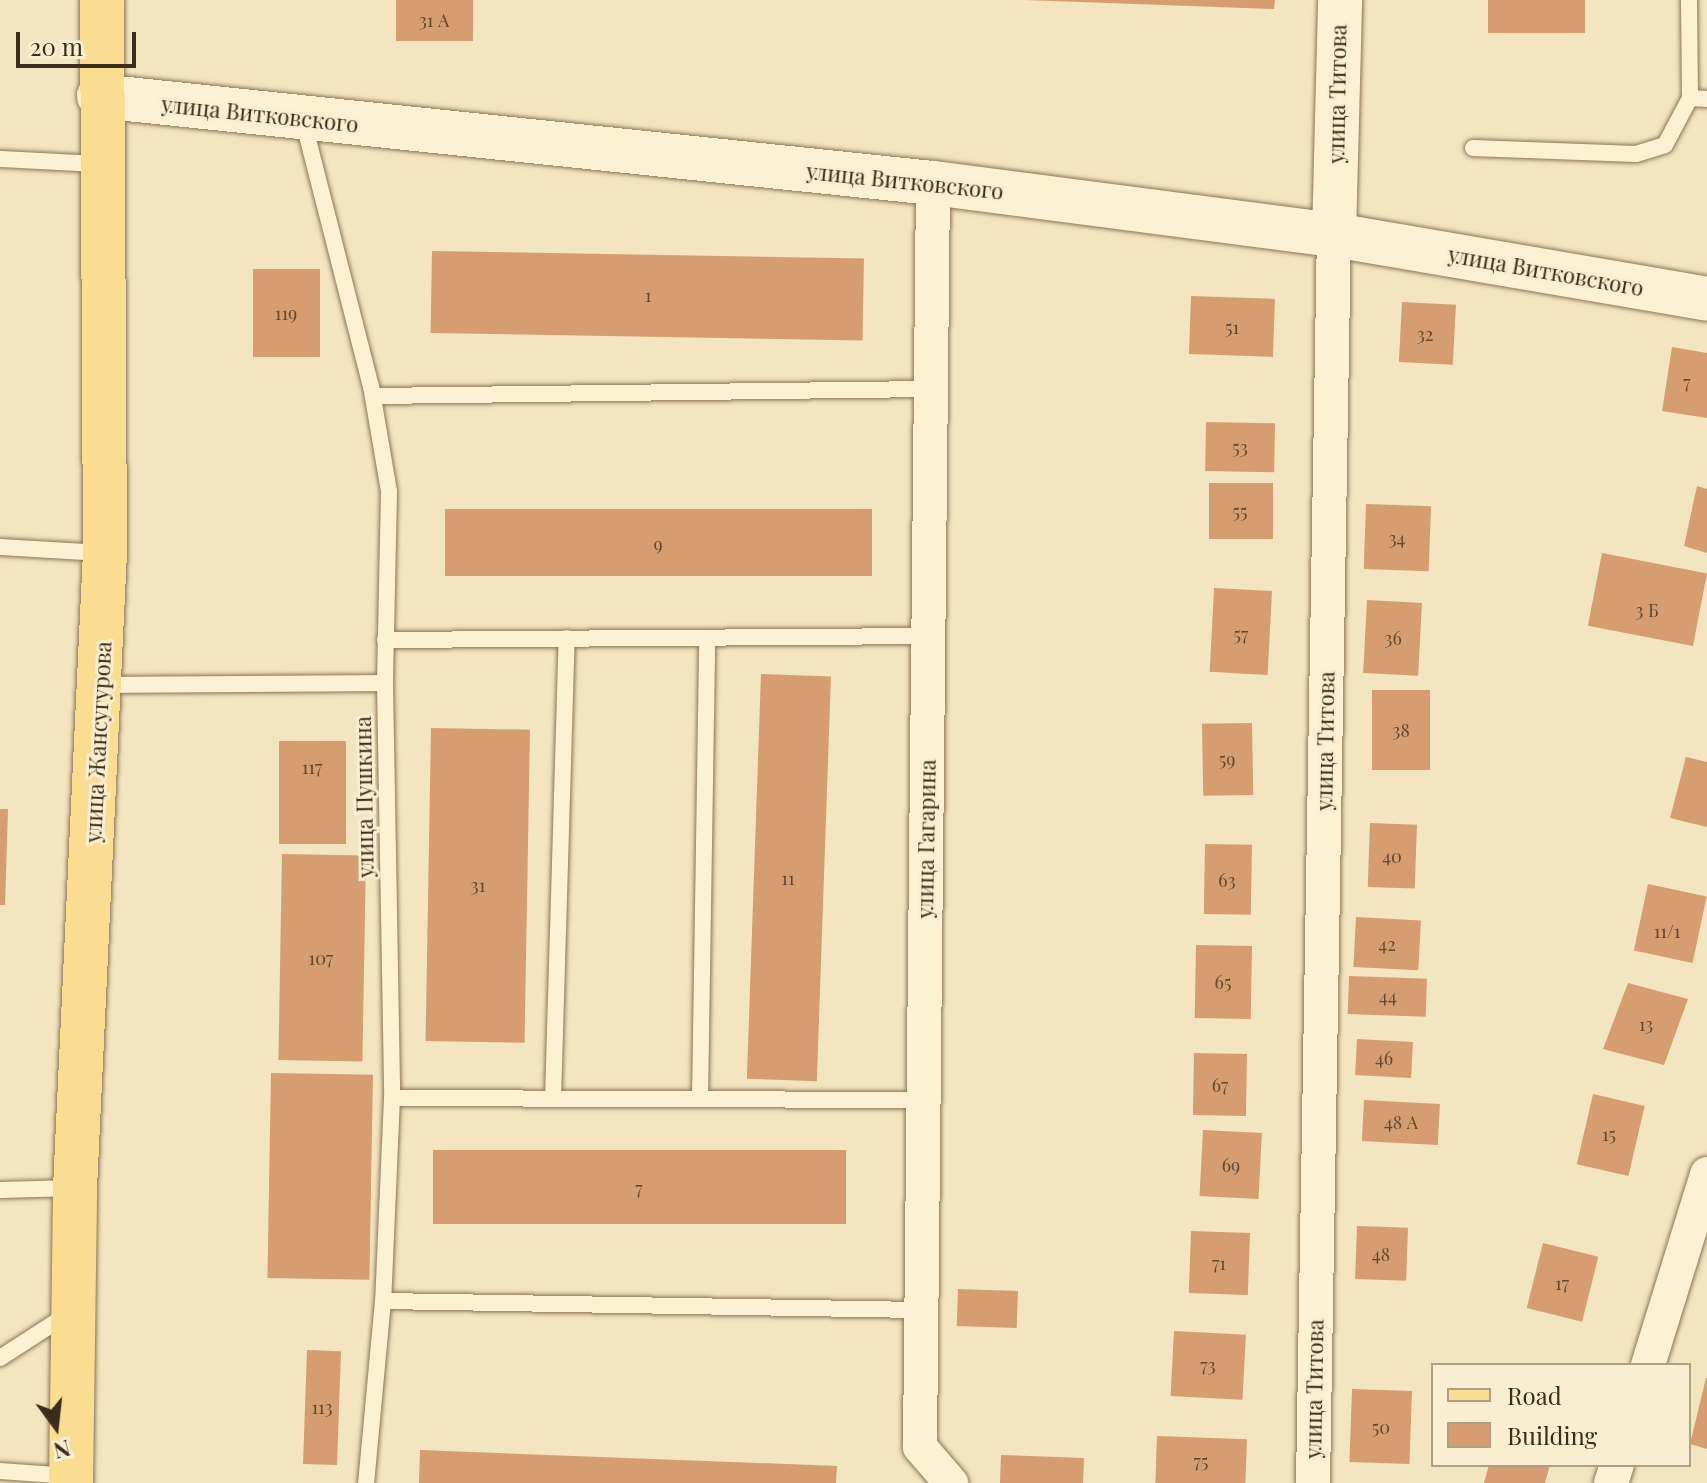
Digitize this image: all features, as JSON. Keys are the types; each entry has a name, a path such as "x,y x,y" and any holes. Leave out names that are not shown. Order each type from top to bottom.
{"main road":[{"name":"улица Жансугурова","path":"71,1479 76,1309 75,1188 102,685 105,553 99,164 102,0"}],"street":[{"name":"улица Титова","path":"1313,1483 1340,0"},
{"name":"улица Витковского","path":"99,96 933,183 1334,235 1707,299"},
{"name":"улица Гагарина","path":"933,183 920,1447 951,1483"},
{"path":"1649,1363 1707,1174"}],"lane":[{"path":"1473,148 1636,154 1665,145 1698,99 1689,0"},
{"name":"улица Пушкина","path":"303,119 373,396 389,491 385,683 392,1098 383,1301 366,1483"},
{"path":"0,159 99,164"},
{"path":"373,396 930,389"},
{"path":"0,547 105,553"},
{"path":"385,640 928,636"},
{"path":"553,1099 567,638"},
{"path":"700,1099 707,638"},
{"path":"102,685 385,683"},
{"path":"392,1098 924,1100"},
{"path":"0,1190 75,1188"},
{"path":"383,1301 921,1310"},
{"path":"0,1358 76,1309"},
{"path":"0,1471 71,1479"}],"building":[{"path":"396,0 473,0 473,41 396,41"},
{"path":"1025,0 1275,0 1274,9"},
{"path":"1488,0 1585,0 1585,33 1488,33"},
{"path":"432,251 864,259 863,341 431,333"},
{"path":"253,269 320,269 320,357 253,357"},
{"path":"1191,296 1275,299 1273,357 1189,354"},
{"path":"1402,302 1456,305 1453,365 1399,362"},
{"path":"1672,347 1707,353 1707,418 1662,411"},
{"path":"1206,422 1275,423 1274,472 1205,471"},
{"path":"1209,483 1273,483 1273,539 1209,539"},
{"path":"1697,486 1707,489 1707,553 1684,546"},
{"path":"1366,504 1431,506 1429,571 1364,569"},
{"path":"445,509 872,509 872,576 445,576"},
{"path":"1602,553 1707,573 1693,646 1588,626"},
{"path":"1214,588 1272,591 1268,675 1210,672"},
{"path":"1367,600 1422,603 1418,676 1363,673"},
{"path":"761,674 831,676 817,1081 747,1079"},
{"path":"1372,690 1430,690 1430,770 1372,770"},
{"path":"1252,723 1253,795 1203,796 1202,724"},
{"path":"431,728 530,730 525,1043 426,1041"},
{"path":"279,741 346,741 346,844 279,844"},
{"path":"1686,757 1707,762 1707,827 1670,818"},
{"path":"0,809 8,809 5,905 0,905"},
{"path":"1370,823 1417,825 1415,889 1368,887"},
{"path":"1205,844 1252,845 1251,915 1204,914"},
{"path":"282,854 366,855 362,1061 278,1060"},
{"path":"1648,884 1707,896 1693,963 1634,951"},
{"path":"1356,917 1421,920 1418,970 1353,967"},
{"path":"1196,945 1252,946 1251,1019 1195,1018"},
{"path":"1349,976 1427,979 1426,1017 1348,1014"},
{"path":"1628,983 1688,999 1664,1065 1603,1049"},
{"path":"1357,1039 1413,1042 1411,1078 1355,1075"},
{"path":"1194,1053 1247,1054 1246,1116 1193,1115"},
{"path":"271,1073 373,1075 369,1280 267,1278"},
{"path":"1593,1094 1645,1106 1628,1176 1577,1164"},
{"path":"1364,1100 1440,1104 1438,1145 1362,1141"},
{"path":"1203,1130 1262,1133 1258,1199 1200,1196"},
{"path":"433,1150 846,1150 846,1224 433,1224"},
{"path":"1357,1226 1408,1228 1406,1281 1355,1279"},
{"path":"1191,1231 1250,1233 1248,1295 1189,1293"},
{"path":"1543,1243 1598,1257 1582,1322 1527,1308"},
{"path":"958,1289 1018,1291 1017,1328 957,1326"},
{"path":"1174,1331 1246,1335 1242,1400 1171,1396"},
{"path":"307,1350 341,1351 337,1465 303,1464"},
{"path":"1707,1378 1707,1449 1691,1444"},
{"path":"1352,1389 1412,1391 1409,1464 1349,1462"},
{"path":"1157,1436 1247,1439 1245,1483 1155,1483"},
{"path":"420,1450 837,1466 836,1483 419,1483"},
{"path":"1001,1455 1084,1458 1083,1483 1000,1483"},
{"path":"1488,1467 1549,1467 1545,1483 1484,1483"}]}
